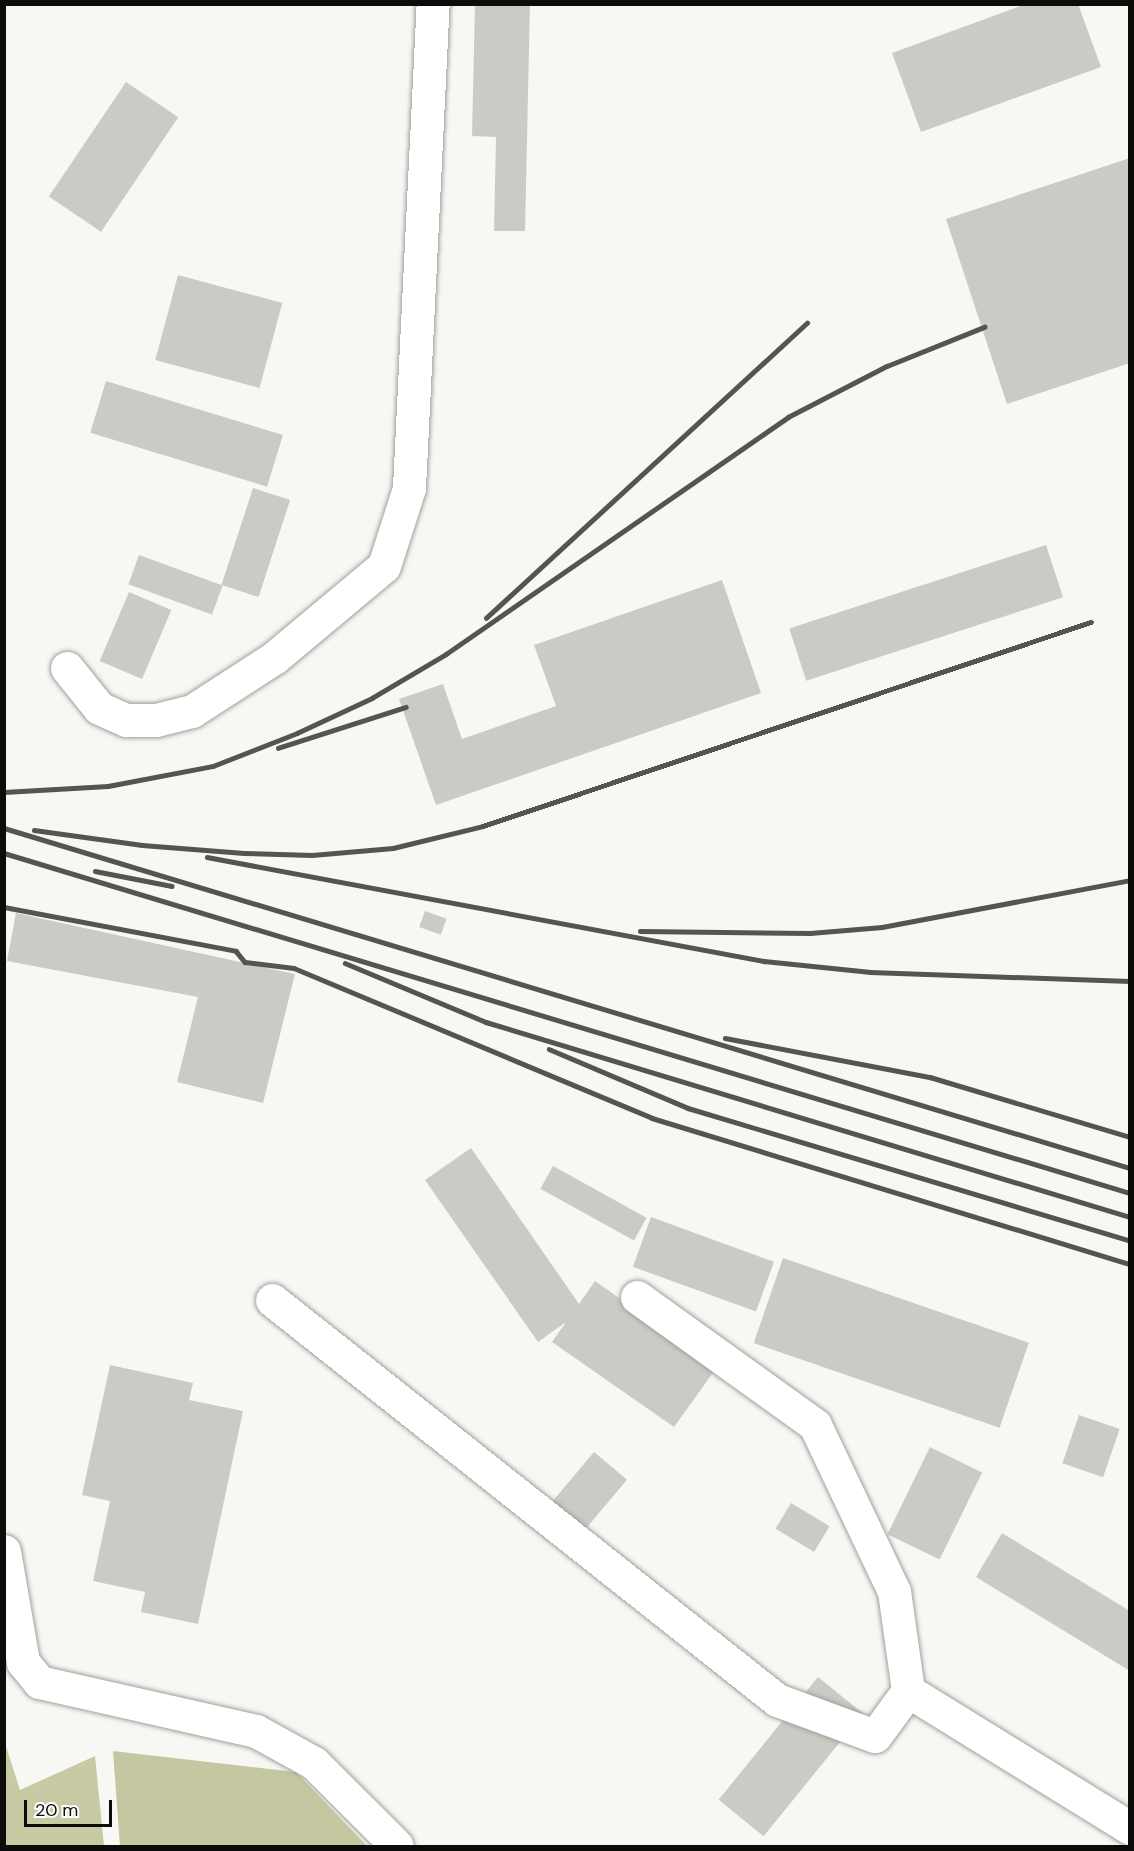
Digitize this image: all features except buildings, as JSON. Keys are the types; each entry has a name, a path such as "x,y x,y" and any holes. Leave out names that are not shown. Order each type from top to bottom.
{"street":[{"path":"67,668 99,708 126,720 156,720 192,711 274,658 384,566 410,489 433,4"},
{"path":"272,1300 777,1700 875,1736 908,1691 894,1591 815,1425 637,1297"},
{"path":"4,1551 14,1664 39,1682 256,1731 314,1763 397,1846"},
{"path":"908,1691 1130,1828"}],"green space":[{"path":"4,1740 20,1790 95,1756 104,1846 5,1846"},
{"path":"113,1751 296,1772 367,1846 120,1846"}],"railway":[{"path":"486,618 807,323"},
{"path":"4,792 108,786 213,766 297,733 372,698 446,654 788,417 887,366 984,327"},
{"path":"34,830 142,845 244,853 312,855 393,848 483,826 1091,622"},
{"path":"278,748 406,707"},
{"path":"4,828 1130,1168"},
{"path":"4,853 1130,1193"},
{"path":"207,857 764,961 870,972 1130,981"},
{"path":"95,871 172,886"},
{"path":"640,931 810,933 882,927 1130,880"},
{"path":"4,907 236,951 245,962 294,968 652,1118 1130,1264"},
{"path":"345,963 486,1022 1130,1217"},
{"path":"725,1038 930,1077 1130,1137"},
{"path":"549,1049 688,1108 1130,1241"}]}
